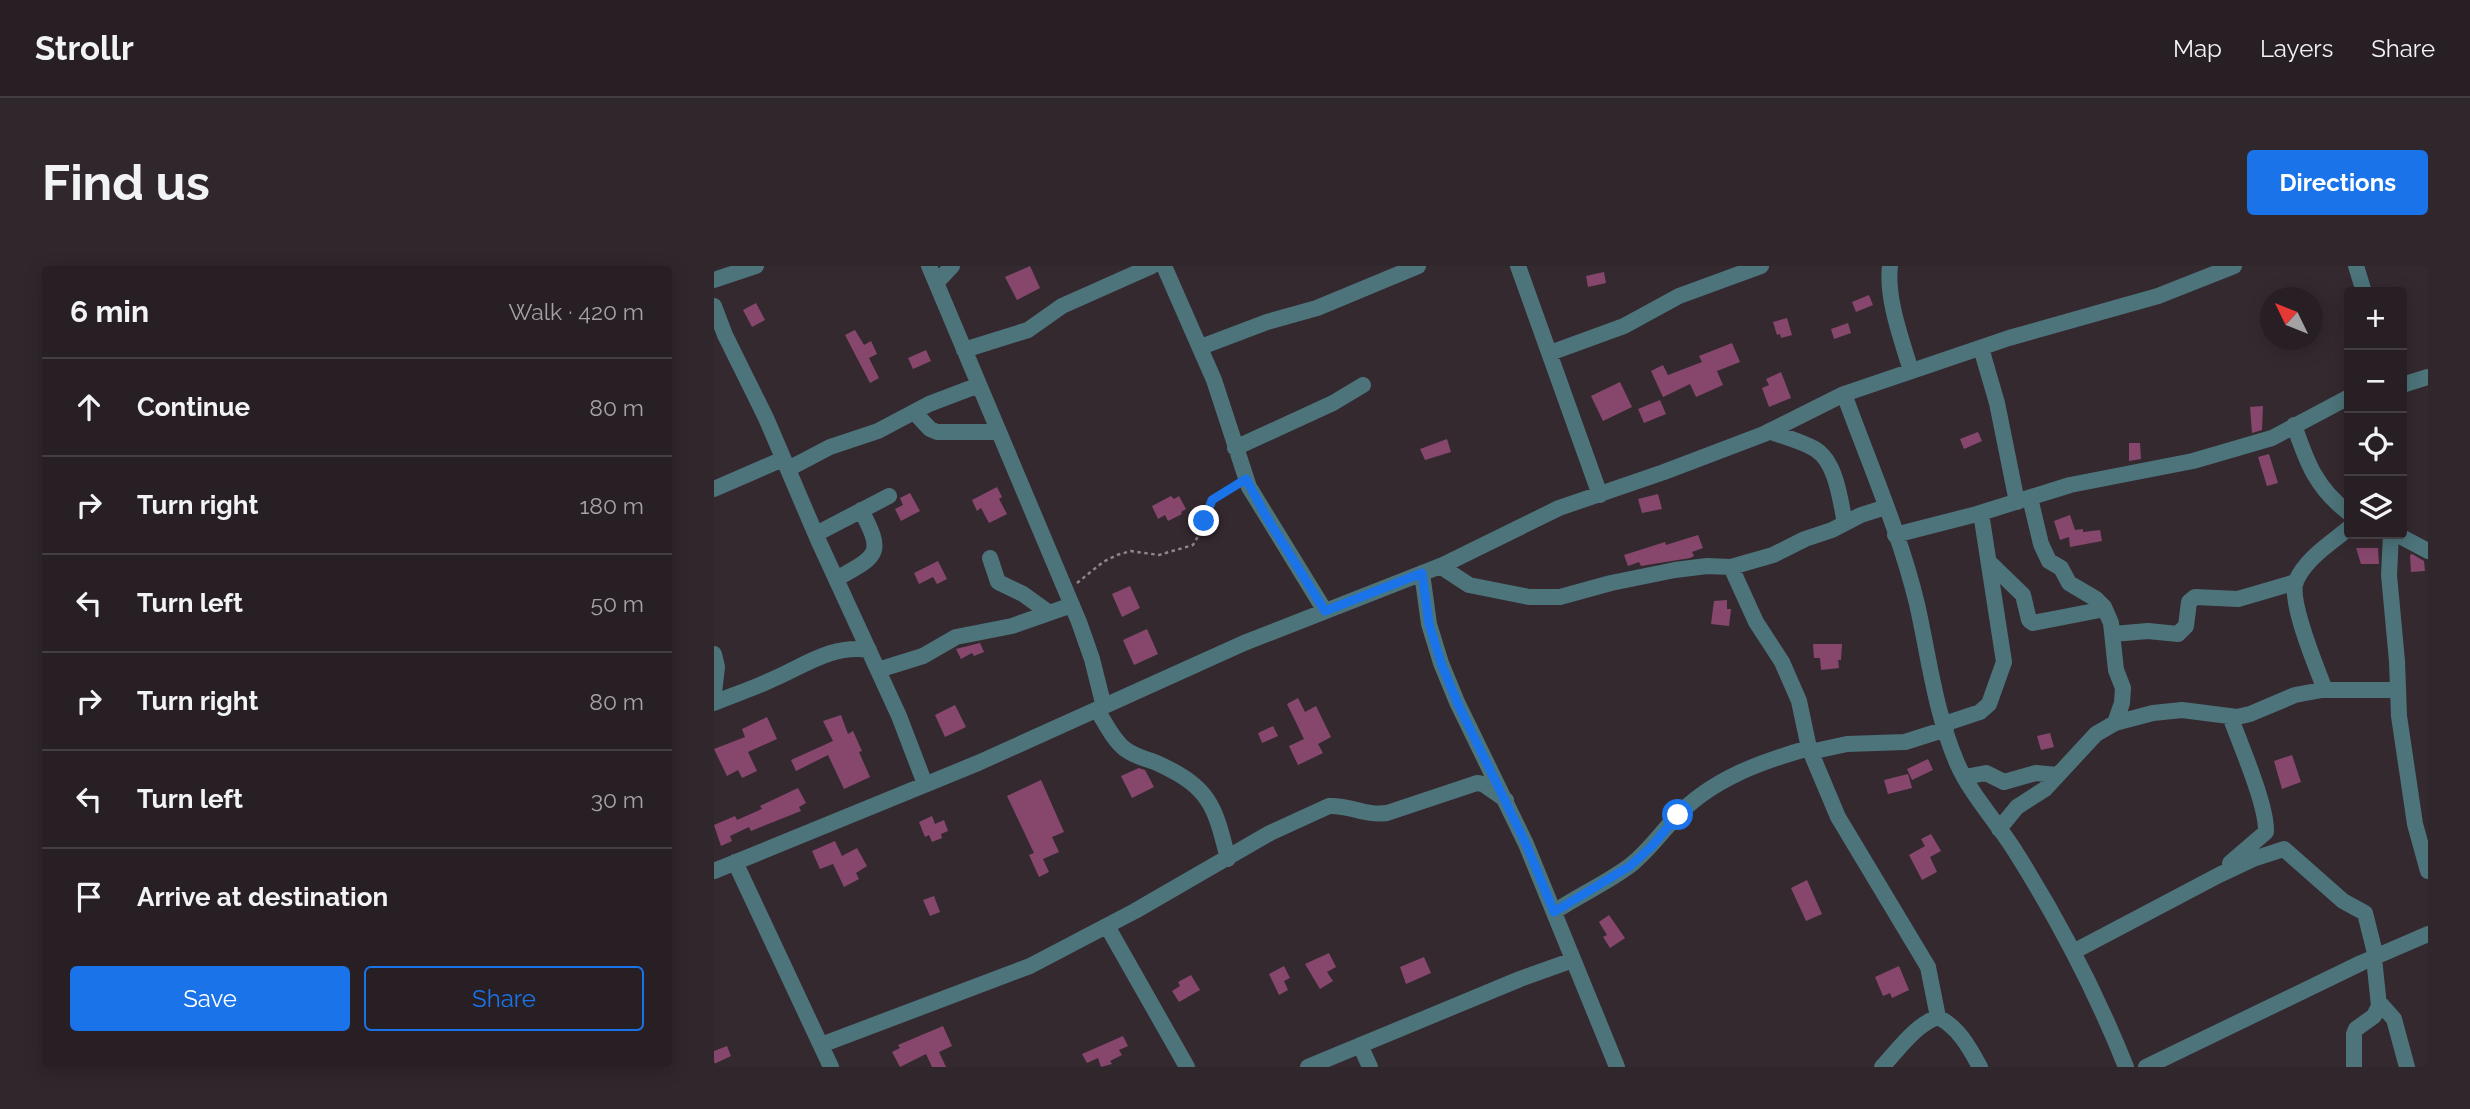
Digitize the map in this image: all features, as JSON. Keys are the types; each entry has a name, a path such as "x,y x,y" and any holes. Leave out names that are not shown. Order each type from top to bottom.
{"street":[{"path":"714,280 756,266"},
{"path":"929,266 1070,599 1092,659 1100,708 1118,743 1126,750 1137,757 1159,764 1196,785 1204,793 1213,807 1228,859"},
{"path":"937,282 952,266"},
{"path":"964,350 1028,330 1062,306 1152,266"},
{"path":"1164,266 1214,380 1246,479 1325,611"},
{"path":"1201,347 1267,322 1317,308 1418,266"},
{"path":"1518,266 1600,495"},
{"path":"1550,353 1624,326 1679,296 1761,266"},
{"path":"1889,266 1889,282 1899,333 1911,370"},
{"path":"714,871 978,763 1244,643 1440,566 1559,508 1664,472 1769,431 1844,394 1981,348 2158,296 2234,266"},
{"path":"2356,266 2362,287"},
{"path":"714,306 878,670 925,784"},
{"path":"1981,348 2024,500 2049,561 2061,568 2069,583 2096,599 2105,609 2113,634 2116,670 2123,688 2122,703 2115,723"},
{"path":"2407,383 2428,377"},
{"path":"714,489 878,431 914,412 978,385"},
{"path":"1235,448 1333,403 1363,385"},
{"path":"1844,394 1886,507 1917,603 1933,689 1957,764 2015,850 2055,917 2126,1067"},
{"path":"1895,535 1981,513 2070,485 2193,461 2272,438 2344,400"},
{"path":"914,412 930,429 937,432 998,432"},
{"path":"2294,425 2308,466 2320,486 2344,509"},
{"path":"1769,431 1816,450 1824,458 1832,472 1845,523"},
{"path":"816,534 888,496"},
{"path":"1440,566 1469,585 1529,597 1560,597 1675,570 1707,566 1731,567 1773,555 1861,515 1886,507"},
{"path":"836,579 862,564 875,549 874,535 861,510"},
{"path":"1554,912 1630,866 1651,847 1678,815 1730,777 1759,763 1809,750 1847,744 1916,740 1980,712 1989,704 2001,675 2004,648 1981,513"},
{"path":"2325,690 2297,607 2296,582 2312,558 2344,532"},
{"path":"2393,539 2389,575 2399,716 2406,777 2428,871"},
{"path":"2404,539 2428,551"},
{"path":"990,558 998,582 1023,594 1048,612"},
{"path":"1989,562 2023,595 2029,620 2033,623 2105,609"},
{"path":"1731,567 1756,622 1782,662 1799,701 1809,750 1838,817 1928,967 1938,1017"},
{"path":"1422,573 1429,624 1441,663 1457,702 1506,800 1617,1067"},
{"path":"2113,634 2148,631 2178,634 2186,626 2189,602 2195,597 2238,599 2296,582"},
{"path":"878,670 923,656 956,637 1012,626 1048,612 1070,599"},
{"path":"714,703 834,651 855,648 869,650"},
{"path":"714,654 714,693"},
{"path":"1999,829 2017,807 2045,789 2096,734 2115,723 2153,713 2182,710 2230,716 2250,714 2295,695 2325,690 2398,690"},
{"path":"2218,875 2266,832 2255,785 2230,716"},
{"path":"1965,777 1986,772 2004,782 2036,774 2057,775"},
{"path":"821,1045 1030,966 1270,834 1329,806 1373,814 1387,813 1477,783 1483,784 1506,800"},
{"path":"2073,952 2218,875 2270,853 2282,849 2288,851 2343,901 2365,913 2375,957 2379,1006 2374,1016 2356,1029 2354,1067"},
{"path":"735,862 831,1067"},
{"path":"1107,926 1187,1067"},
{"path":"2146,1067 2428,934"},
{"path":"1308,1067 1509,983 1573,960"},
{"path":"2379,1002 2394,1019 2407,1067"},
{"path":"1882,1067 1929,1020 1938,1017 1950,1023 1963,1038 1980,1067"},
{"path":"1360,1045 1370,1067"}],"path":[{"path":"1070,599 1086,573 1117,555 1131,551 1159,555 1193,545 1212,500 1246,479"}],"building":[{"path":"1030,266 1040,288 1017,300 1005,277"},
{"path":"1604,272 1606,283 1588,287 1586,276"},
{"path":"1869,295 1873,305 1856,312 1852,302"},
{"path":"756,303 765,320 752,327 743,310"},
{"path":"1787,318 1792,335 1781,338 1780,334 1777,335 1773,322"},
{"path":"1848,323 1851,333 1834,339 1831,329"},
{"path":"855,330 864,345 871,341 877,354 869,358 879,378 870,383 845,335"},
{"path":"1732,343 1740,362 1717,371 1723,385 1696,397 1690,384 1663,397 1651,371 1663,365 1668,375 1702,362 1699,356"},
{"path":"926,350 931,361 913,369 908,358"},
{"path":"1781,372 1791,398 1769,407 1762,388 1769,385 1766,379"},
{"path":"1620,382 1632,407 1603,421 1591,396"},
{"path":"1660,400 1666,414 1644,423 1638,409"},
{"path":"2263,406 2262,430 2252,433 2250,407"},
{"path":"1978,432 1982,441 1964,449 1960,439"},
{"path":"1447,439 1451,452 1425,460 1420,449"},
{"path":"2129,443 2140,443 2141,459 2129,461"},
{"path":"2269,454 2278,483 2267,486 2258,457"},
{"path":"997,487 1002,497 999,499 1007,514 989,523 981,508 977,511 972,500"},
{"path":"910,493 920,511 901,521 895,509 903,505 900,498"},
{"path":"1658,494 1662,509 1642,513 1638,499"},
{"path":"1171,496 1174,499 1179,496 1186,509 1168,521 1165,515 1158,519 1152,506"},
{"path":"2070,515 2075,530 2100,530 2102,541 2070,547 2069,537 2060,540 2054,521"},
{"path":"1698,535 1703,548 1692,552 1694,556 1690,558 1641,566 1639,562 1628,566 1624,555 1665,542 1666,545"},
{"path":"2356,548 2378,548 2379,564 2361,564"},
{"path":"2412,554 2424,561 2425,571 2411,572"},
{"path":"938,561 947,579 937,584 933,577 919,584 914,573"},
{"path":"1130,586 1140,608 1122,617 1112,594"},
{"path":"1727,600 1727,609 1731,609 1729,626 1711,624 1714,601"},
{"path":"1147,629 1158,654 1134,665 1123,640"},
{"path":"980,643 984,652 974,656 972,653 961,659 956,649"},
{"path":"1813,644 1842,644 1839,668 1821,670 1820,658 1814,658"},
{"path":"1298,698 1305,712 1316,706 1331,737 1318,744 1323,753 1298,765 1289,746 1304,739 1287,704"},
{"path":"955,705 966,727 945,737 935,715"},
{"path":"841,715 848,734 853,731 870,777 844,789 828,755 796,771 791,760 833,741 823,721"},
{"path":"767,717 777,739 748,752 757,771 742,778 738,770 727,776 714,749 745,737 742,729"},
{"path":"1273,726 1278,736 1262,743 1258,733"},
{"path":"2050,733 2054,747 2041,750 2037,736"},
{"path":"2292,755 2301,782 2282,789 2274,761"},
{"path":"1928,759 1933,770 1912,780 1907,769"},
{"path":"1139,768 1145,770 1154,787 1132,798 1121,776"},
{"path":"1908,774 1912,788 1888,794 1884,780"},
{"path":"1041,780 1064,832 1052,837 1059,852 1043,859 1049,872 1039,877 1029,855 1034,853 1007,796"},
{"path":"798,788 806,803 799,807 801,811 751,831 749,827 730,836 732,841 721,846 714,825 735,816 737,820 762,809 760,806"},
{"path":"932,816 935,824 944,820 948,831 941,834 942,838 932,842 929,835 925,837 919,822"},
{"path":"1931,834 1941,851 1930,857 1937,872 1922,880 1909,855 1925,846 1921,839"},
{"path":"835,841 842,856 857,848 867,866 856,873 859,879 844,887 833,864 820,869 812,851"},
{"path":"1807,880 1822,914 1806,921 1791,888"},
{"path":"934,896 940,912 930,916 923,900"},
{"path":"1609,915 1625,938 1610,948 1603,937 1607,935 1599,922"},
{"path":"1329,953 1336,967 1327,972 1333,981 1320,989 1305,964"},
{"path":"1424,957 1431,973 1406,984 1400,967"},
{"path":"1284,966 1290,978 1284,981 1288,990 1279,995 1269,974"},
{"path":"1899,966 1909,990 1892,998 1890,993 1883,996 1875,977"},
{"path":"1191,975 1200,990 1179,1002 1172,991 1180,986 1178,982"},
{"path":"943,1026 952,1046 939,1052 946,1067 932,1067 926,1054 900,1067 892,1052 900,1048 898,1045"},
{"path":"1123,1036 1128,1046 1119,1050 1122,1055 1110,1061 1112,1064 1101,1067 1098,1058 1087,1063 1082,1054"},
{"path":"727,1046 731,1056 714,1064 714,1051"}],"route":[{"path":"1204,521 1212,500 1246,479 1325,611 1422,573 1429,624 1441,663 1526,844 1554,912 1630,866 1651,847 1678,815"}]}
